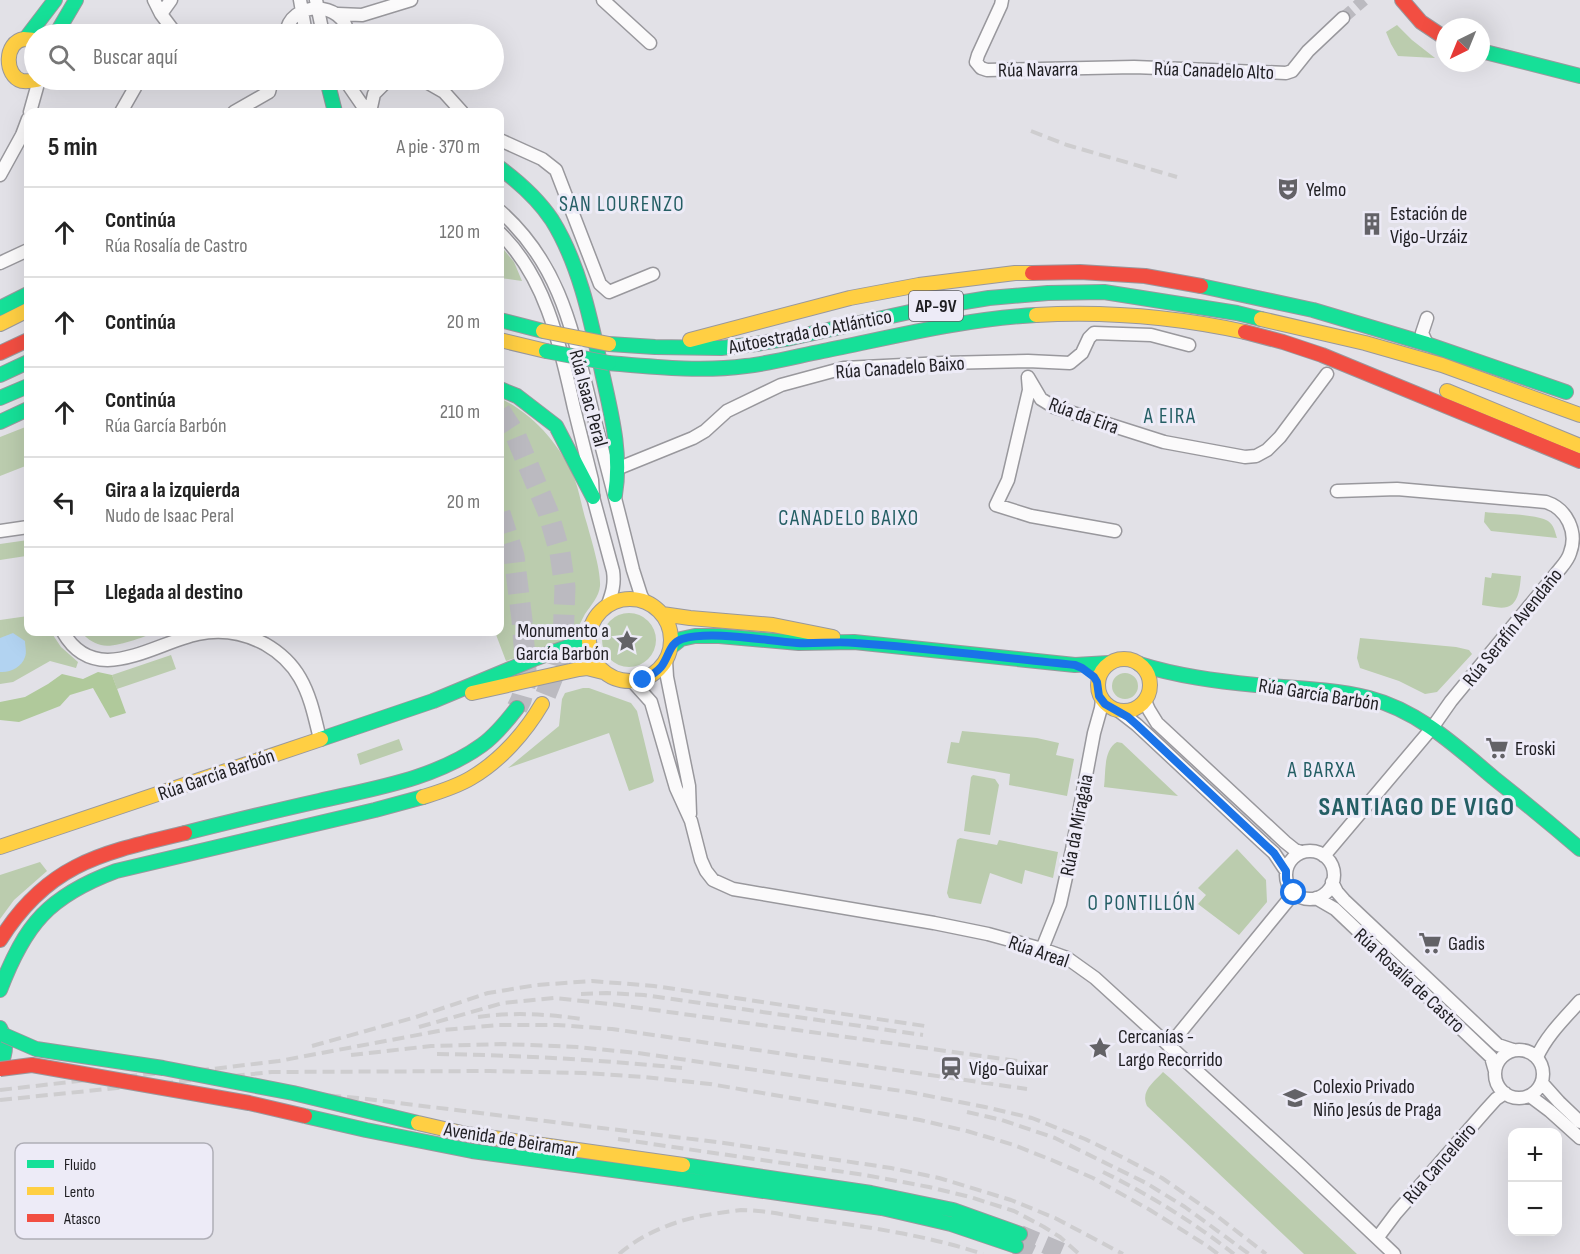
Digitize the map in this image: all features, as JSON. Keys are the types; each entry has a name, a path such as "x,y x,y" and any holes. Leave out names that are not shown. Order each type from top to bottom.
{"main road":[{"path":"40,24 55,0"},
{"path":"62,24 76,0"},
{"path":"1402,0 1413,14 1436,33"},
{"path":"24,39 16,40 3,54 6,79 24,82"},
{"path":"1490,53 1580,76"},
{"path":"328,90 334,108"},
{"path":"504,171 516,179 538,201 557,229 576,270 609,405 619,468 615,495"},
{"path":"655,347 704,337 850,298 919,285 1015,273 1080,272 1145,276 1217,288 1313,310 1408,338 1425,338 1566,392"},
{"name":"Autoestrada do Atlántico","path":"504,321 609,344 721,348 756,344 928,308 989,298 1048,292 1104,292 1222,310 1263,319"},
{"path":"0,308 24,296"},
{"path":"0,324 24,312"},
{"name":"Autoestrada do Atlántico","path":"504,341 609,363 672,368 721,368 793,357 929,328 996,318 1052,314 1161,317 1238,331"},
{"path":"1263,319 1580,433"},
{"path":"1263,319 1365,343 1442,365 1580,415"},
{"path":"1238,331 1269,332 1305,339 1431,380 1580,446"},
{"path":"1238,331 1315,352 1576,459"},
{"path":"0,352 24,342"},
{"path":"0,375 24,364"},
{"path":"0,398 24,388"},
{"path":"504,391 517,396 556,426 593,497"},
{"path":"0,422 24,411"},
{"path":"668,654 671,636 668,624 662,614 651,604 637,599 622,599 608,604 597,615 590,629 588,640 595,663 612,678 633,682 643,680 660,669 668,654 681,639 695,636 799,643 854,642 1075,665 1109,663 1128,659 1139,664 1146,670 1149,677 1150,685 1147,696 1136,709 1128,712 1119,711 1110,708 1101,700 1097,682 1103,669 1109,663"},
{"path":"662,614 686,619 762,623 802,629 854,642"},
{"name":"Rúa García Barbón","path":"0,847 433,701 567,647 578,641 590,629"},
{"name":"Rúa García Barbón","path":"1139,664 1188,677 1361,696 1396,707 1454,744 1580,849"},
{"path":"1075,665 1088,672 1097,682"},
{"name":"Rúa García Barbón","path":"433,701 579,669 587,668 603,672"},
{"name":"Rúa García Barbón","path":"1147,696 1155,686 1176,678 1188,677"},
{"path":"0,990 14,953 36,919 53,903 93,878 375,810 439,792 470,779 490,765 512,745 542,705"},
{"path":"0,940 23,907 40,890 63,873 108,853 431,773 476,750 509,720 517,708"},
{"path":"0,1067 6,1053 2,1031"},
{"name":"Avenida de Beiramar","path":"0,1067 32,1065 249,1103 472,1151 882,1208 1018,1240 952,1210 872,1192 466,1134 293,1093 163,1068 36,1049 2,1031"}],"street":[{"path":"154,0 168,24"},
{"path":"161,14 171,0"},
{"path":"338,14 362,15 411,0"},
{"path":"603,0 650,43"},
{"name":"Rúa Navarra","path":"1002,0 978,54 976,62 981,68 987,70 1134,67"},
{"path":"317,2 338,14 345,24"},
{"path":"301,4 309,6 317,2"},
{"path":"317,2 321,24"},
{"path":"288,24 301,4"},
{"path":"301,4 304,24"},
{"name":"Rúa Canadelo Alto","path":"1134,67 1286,73 1292,71 1308,51 1343,18"},
{"path":"31,108 36,90"},
{"path":"124,108 134,90"},
{"path":"241,108 270,90"},
{"path":"332,90 344,108"},
{"path":"352,90 365,108"},
{"path":"369,108 374,94 378,90"},
{"path":"440,90 458,108"},
{"path":"0,176 24,130"},
{"path":"504,142 542,159 556,171 600,284 609,292 653,274"},
{"name":"Rúa Isaac Peral","path":"504,215 538,253 555,284 570,323 633,570 645,602"},
{"name":"Rúa Isaac Peral","path":"504,238 532,275 555,329 592,480 593,497 613,572 613,592 608,604"},
{"path":"0,263 24,252"},
{"path":"1425,338 1427,318"},
{"name":"Rúa Canadelo Baixo","path":"619,468 693,438 727,411 781,385 844,368 1028,361 1070,363 1082,353 1094,333 1151,335 1189,345"},
{"name":"Rúa da Eira","path":"1028,361 1029,390 1008,480 996,505 1031,516 1115,531"},
{"name":"Rúa da Eira","path":"1028,377 1041,399 1054,407 1164,442 1245,457 1256,456 1267,450 1280,437 1327,374"},
{"name":"Rúa Serafín Avendaño","path":"1324,856 1432,728 1451,701 1565,563 1572,546 1568,518 1552,504 1397,489 1337,491"},
{"path":"0,531 24,528"},
{"path":"66,636 75,649 86,656 109,660 133,656 194,636"},
{"path":"244,636 259,641 278,653 295,669 307,691 320,739"},
{"name":"Rúa Areal","path":"668,654 667,677 688,786 691,821 701,860 712,880 744,891 988,934 1067,958 1088,972 1395,1254"},
{"name":"Rúa Areal","path":"633,682 651,702 676,788 691,821"},
{"path":"1147,696 1152,716 1157,723 1285,842 1295,850 1315,852 1324,856 1334,874 1329,889 1316,898 1300,897 1289,887 1286,879 1288,864 1301,852"},
{"name":"Rúa da Miragaia","path":"1042,949 1060,904 1101,700"},
{"path":"1119,711 1137,725 1274,853 1286,871"},
{"name":"Rúa Rosalía de Castro","path":"1332,882 1344,900 1491,1039 1498,1045 1513,1050"},
{"path":"1169,1046 1294,893"},
{"name":"Rúa Rosalía de Castro","path":"1316,898 1335,909 1491,1057 1495,1071"},
{"path":"1537,1057 1552,1031 1580,1000"},
{"path":"1522,1049 1537,1057 1543,1070 1542,1083 1537,1091 1530,1096 1517,1098 1505,1094 1499,1088 1495,1080 1495,1071 1497,1062 1504,1054 1522,1049"},
{"path":"1542,1083 1580,1122"},
{"name":"Rúa Canceleiro","path":"1378,1237 1486,1110 1496,1099 1505,1094"},
{"path":"1530,1096 1580,1138"}],"green space":[{"path":"1397,25 1435,58 1398,56 1386,32"},
{"path":"504,250 514,262 522,281 504,279"},
{"path":"504,400 524,413 545,432 569,467 575,480 600,579 596,597 579,626 570,635 543,649 506,661 497,636 504,636"},
{"path":"24,428 24,467 0,476 0,437"},
{"path":"1485,512 1543,519 1552,524 1557,538 1491,531 1484,522"},
{"path":"24,541 24,556 0,560 0,544"},
{"path":"1492,573 1521,576 1518,594 1511,605 1501,608 1482,605 1485,577 1491,578"},
{"path":"629,613 639,615 648,621 654,630 656,640 654,650 648,659 639,665 629,667 619,665 610,659 604,650 602,640 604,630 610,621 619,615"},
{"path":"24,617 24,636 54,636 61,647 78,662 76,668 50,661 13,682 0,684 0,620"},
{"path":"84,636 146,636 107,646 89,640"},
{"path":"1360,638 1456,647 1469,650 1472,654 1437,692 1425,694 1399,681 1360,668 1357,658"},
{"path":"171,655 176,669 117,689 112,675"},
{"path":"98,672 112,675 126,713 110,718 93,688 70,695 60,706 19,722 0,720 0,702 25,697 62,674 83,679"},
{"path":"1125,673 1134,677 1138,686 1134,695 1125,699 1116,695 1112,686 1116,677"},
{"path":"583,688 631,703 637,711 654,781 652,783 629,791 609,733 508,768 559,726 562,699 565,693"},
{"path":"962,731 1037,738 1059,743 1056,755 1074,759 1067,796 1009,785 1010,774 947,763 951,742 959,743"},
{"path":"399,739 403,750 360,765 357,754"},
{"path":"1117,742 1122,743 1178,796 1104,787 1107,756 1109,750"},
{"path":"973,775 995,779 999,785 990,835 964,831"},
{"path":"960,838 997,845 999,840 1058,852 1053,878 1025,870 1022,884 990,873 981,904 949,898 947,893 957,840"},
{"path":"1237,849 1266,880 1267,902 1239,935 1198,904 1206,895 1198,888"},
{"path":"40,862 47,871 14,900 0,919 0,875"},
{"path":"1163,1072 1357,1254 1304,1254 1147,1106 1145,1096 1147,1091"}],"water":[{"path":"13,633 25,641 26,655 15,669 0,672 0,638"}],"tunnel":[{"path":"1343,18 1364,0"},
{"path":"504,417 515,434 548,512 560,553 565,587 563,642 542,704"},
{"path":"504,525 514,556 526,670 525,686 517,708"},
{"path":"1020,1234 1067,1254"},
{"path":"1016,1246 1033,1254"}],"railway":[{"path":"1031,131 1067,145 1177,177"},
{"path":"312,1046 416,1017 488,993 537,985 592,981 654,986 925,1026"},
{"path":"581,994 644,995 923,1035"},
{"path":"419,1027 503,1003 554,998 619,1005 1032,1063"},
{"path":"478,1017 530,1014 582,1019"},
{"path":"0,1090 279,1061 444,1030 499,1025 557,1025 612,1029 1027,1089"},
{"path":"351,1055 431,1046 503,1044 577,1047 638,1053 909,1092 985,1107 1032,1118 1085,1139 1162,1178 1266,1254"},
{"path":"437,1054 560,1058 682,1068"},
{"path":"0,1100 272,1072 584,1073 710,1084 920,1120 1014,1145 1093,1178 1150,1210 1218,1254"},
{"path":"222,1082 278,1091 358,1098 724,1143 891,1168 939,1178 1011,1200 1055,1218 1123,1254"},
{"path":"967,1112 1002,1120 1055,1138 1146,1183 1185,1207 1249,1254"},
{"path":"618,1139 865,1175 970,1197 1014,1211 1060,1237 1079,1254"},
{"path":"1103,1172 1171,1210 1234,1254"},
{"path":"619,1254 641,1238 666,1226 705,1215 741,1210 770,1212 901,1233 983,1254"}],"traffic: fast":[{"path":"37,24 55,0"},
{"path":"62,24 76,0"},
{"path":"1490,53 1580,76"},
{"path":"330,90 334,108"},
{"path":"504,171 547,212 562,237 577,274 589,313 612,418 617,464 615,495"},
{"path":"1201,286 1313,310 1427,344 1566,392"},
{"path":"609,344 721,348 756,344 928,308 989,298 1048,293 1104,292 1237,313 1261,319"},
{"path":"0,308 24,296"},
{"path":"609,363 695,369 729,368 775,361 955,324 1036,315"},
{"path":"504,321 543,331"},
{"path":"546,351 609,363"},
{"path":"0,375 24,364"},
{"path":"0,398 24,388"},
{"path":"504,391 517,396 556,426 593,497"},
{"path":"0,422 24,411"},
{"path":"321,739 433,701 567,647 578,641 590,629"},
{"path":"671,647 681,639 695,636 719,636 799,643 854,642 1075,665 1109,663"},
{"path":"1139,664 1197,678 1313,689 1369,698 1387,704 1421,721 1452,743 1580,849"},
{"path":"185,833 383,787 425,774 464,757 482,745 497,732 517,708"},
{"path":"0,990 19,947 42,915 56,902 93,881 116,871 423,797"},
{"path":"0,1028 5,1046 0,1065"},
{"path":"4,1035 36,1049 163,1068 293,1093 418,1123"},
{"path":"305,1116 472,1151 680,1179"},
{"path":"683,1165 871,1193 953,1210 1020,1234"},
{"path":"680,1179 882,1208 951,1224 1016,1246"}],"traffic: slow":[{"path":"24,39 17,41 13,46 9,59 12,73 16,78 24,81"},
{"path":"690,340 850,298 919,285 1032,273"},
{"path":"0,324 24,312"},
{"path":"1036,315 1141,316 1193,322 1245,332"},
{"path":"1261,319 1365,343 1442,365 1580,415"},
{"path":"543,331 609,344"},
{"path":"504,341 546,351"},
{"path":"1447,391 1580,446"},
{"path":"622,599 638,599 653,606 664,617 671,632 671,640 668,656 659,669 638,681 622,681 607,674 596,663 589,648 589,632 596,617 607,606 622,599"},
{"path":"662,614 773,625 833,637"},
{"path":"1119,659 1129,659 1143,666 1150,685 1143,704 1129,711 1119,711 1109,707 1102,700 1098,690 1098,680 1102,670 1109,663 1119,659"},
{"path":"472,693 579,669 587,668 603,672"},
{"path":"423,797 459,784 482,771 520,736 542,704"},
{"path":"0,847 321,739"},
{"path":"418,1123 466,1134 683,1165"}],"traffic: jam":[{"path":"1402,0 1421,22 1436,32"},
{"path":"1032,273 1080,272 1145,276 1201,286"},
{"path":"1245,332 1322,355 1580,461"},
{"path":"0,353 24,342"},
{"path":"0,940 18,914 37,894 79,865 128,847 185,833"},
{"path":"0,1069 32,1065 249,1103 305,1116"}],"place":[{"name":"Yelmo","path":"1288,189"},
{"name":"Estación de Vigo-Urzáiz","path":"1372,224"},
{"name":"Monumento a García Barbón","path":"627,641"},
{"name":"Eroski","path":"1497,748"},
{"name":"Gadis","path":"1430,943"},
{"name":"Cercanías - Largo Recorrido","path":"1100,1048"},
{"name":"Vigo-Guixar","path":"951,1068"},
{"name":"Colexio Privado Niño Jesús de Praga","path":"1295,1098"}],"district":[{"name":"SAN LOURENZO","path":"622,204"},
{"name":"A EIRA","path":"1170,416"},
{"name":"CANADELO BAIXO","path":"849,518"},
{"name":"A BARXA","path":"1322,770"},
{"name":"SANTIAGO DE VIGO","path":"1417,806"},
{"name":"O PONTILLÓN","path":"1142,903"}],"route":[{"path":"643,680 660,669 671,648 678,641 695,636 799,643 854,642 1075,665 1094,677 1099,696 1105,704 1128,717 1274,853 1286,871 1286,879 1294,893"}]}
